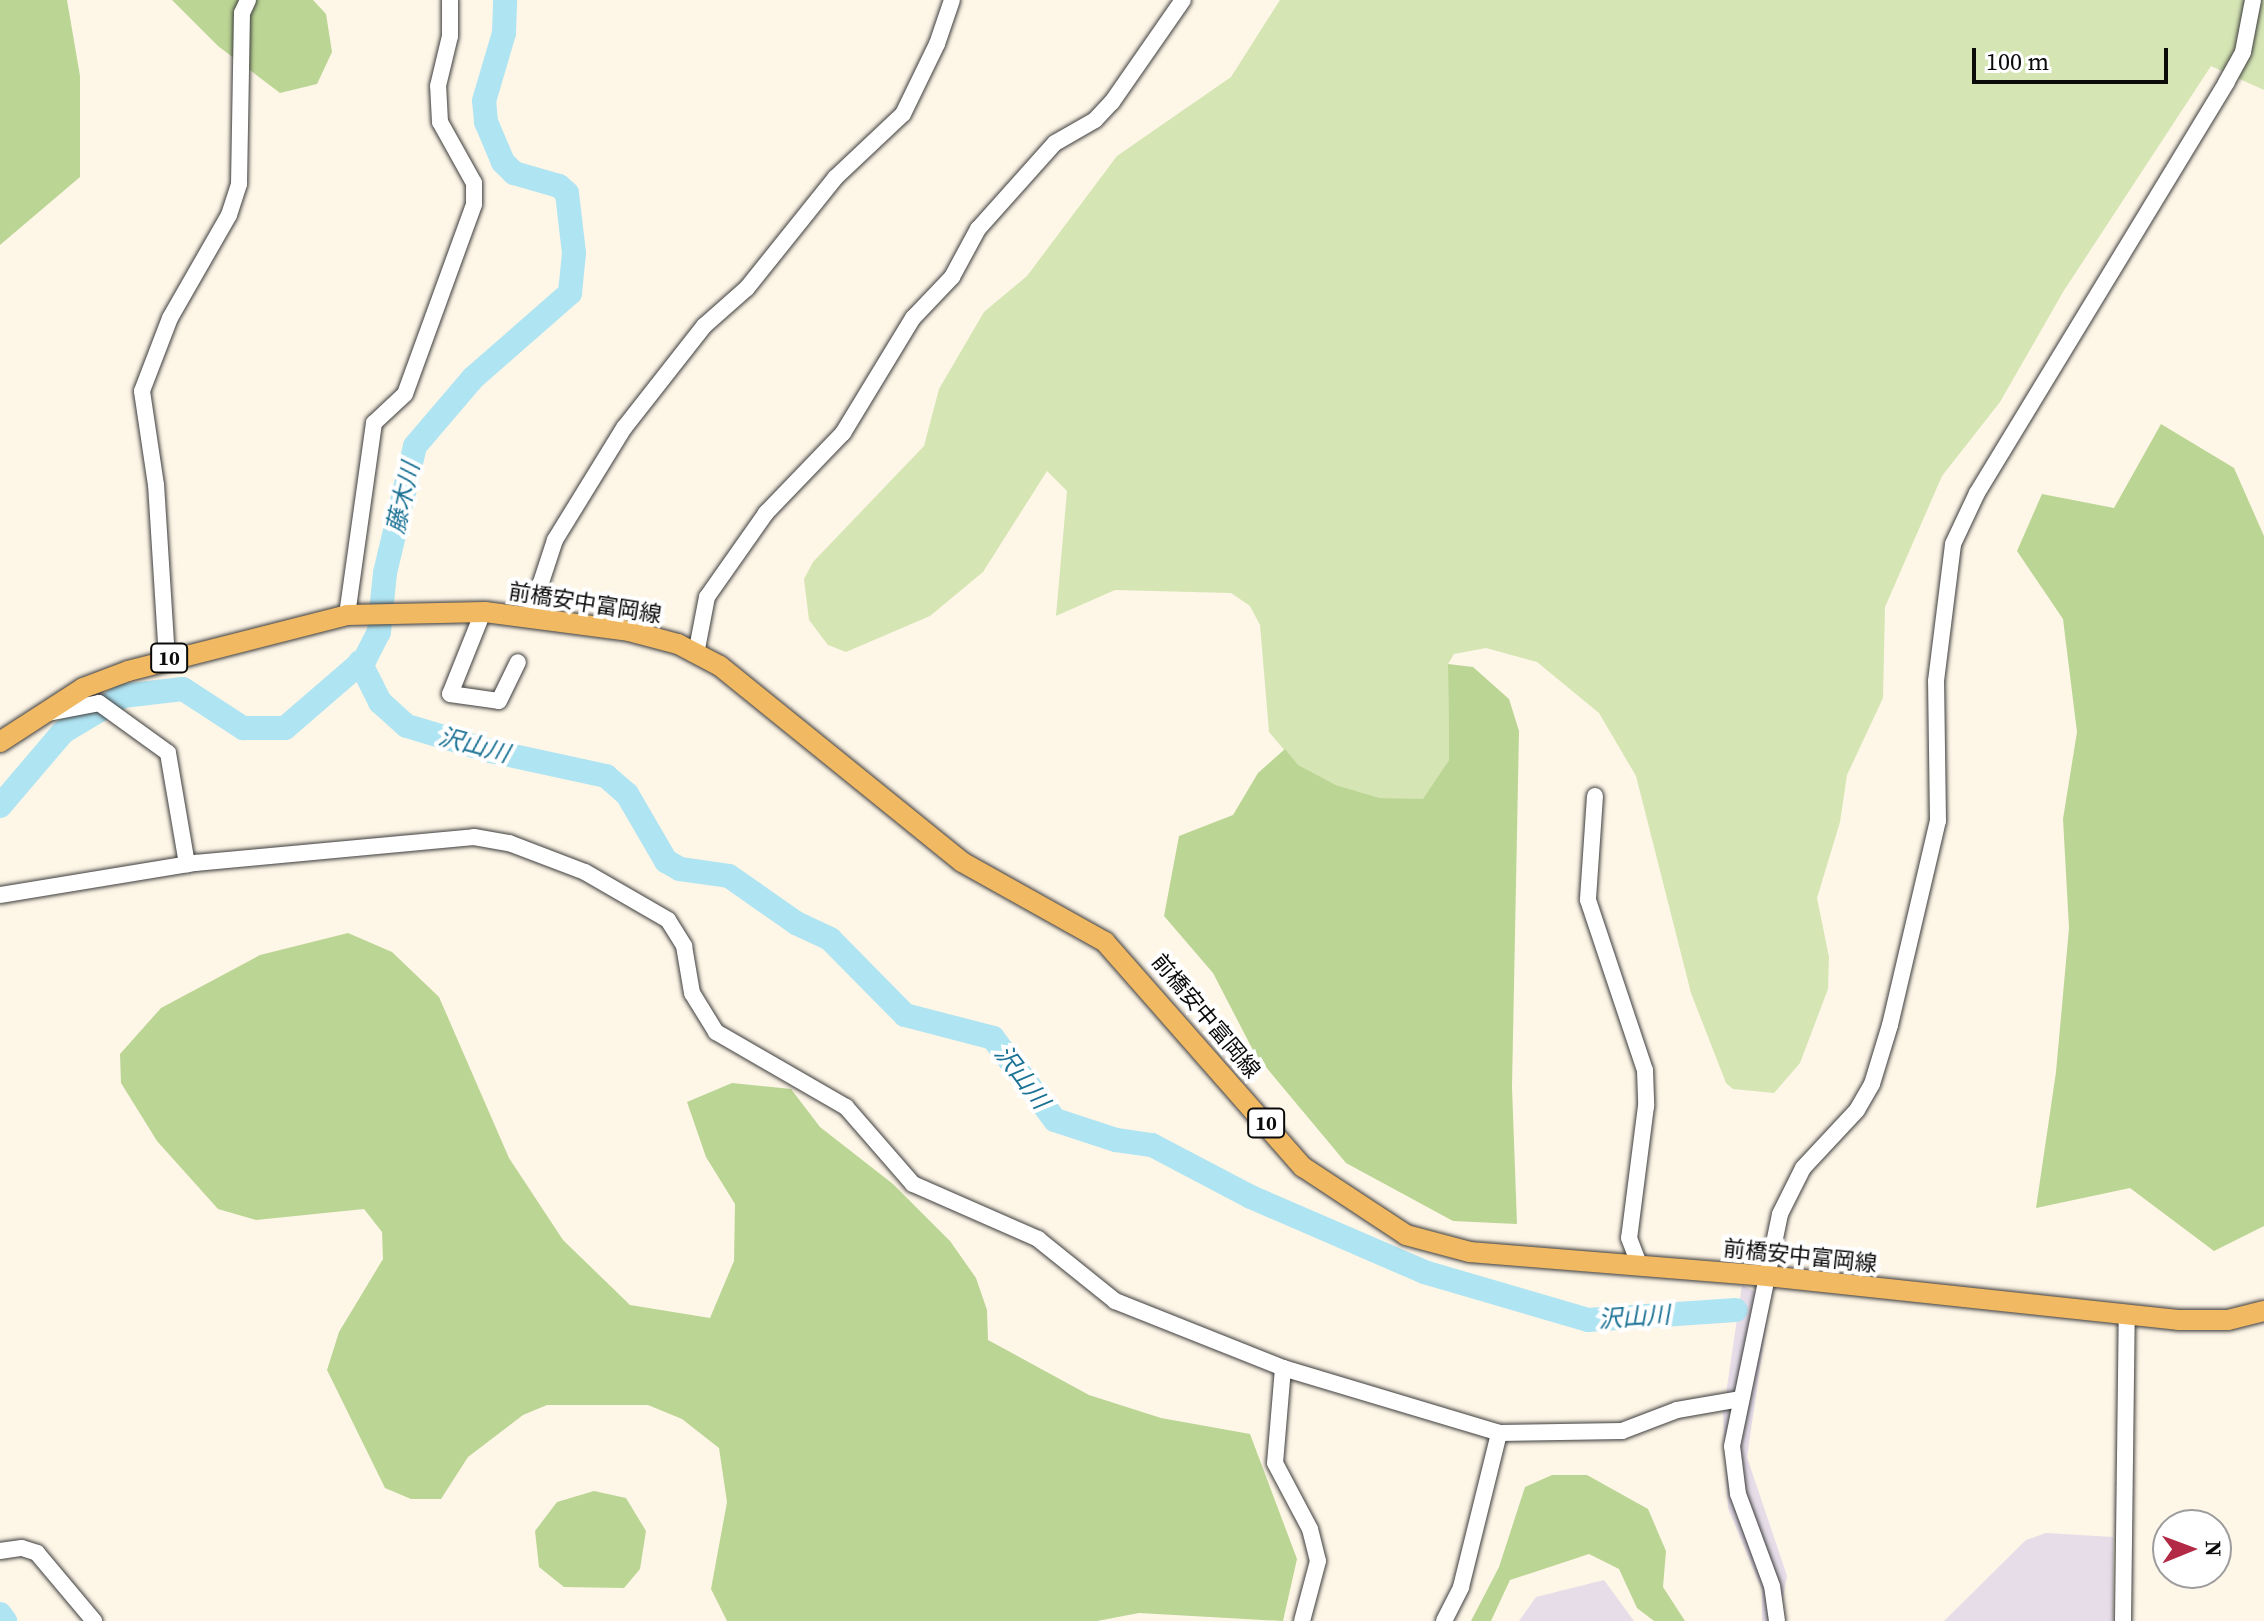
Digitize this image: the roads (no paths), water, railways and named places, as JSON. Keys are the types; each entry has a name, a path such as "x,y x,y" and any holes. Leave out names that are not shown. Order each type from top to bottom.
{"main road":[{"name":"前橋安中富岡線","path":"351,615 483,612 530,616 629,631 696,654 720,666 962,862 1105,942 1303,1167 1386,1224 1470,1252 1767,1276 2203,1321 2264,1311"},
{"name":"10","path":"0,742 83,688 167,659 351,615"}],"street":[{"path":"167,659 156,485 142,391 170,318 223,227 239,184 242,13 248,0"},
{"path":"351,615 374,423 405,394 474,204 474,183 440,122 438,86 450,36 450,0"},
{"path":"530,616 555,540 580,493 704,326 747,288 835,178 903,114 952,0"},
{"path":"696,654 707,597 766,513 843,433 913,318 952,277 978,229 1055,143 1095,120 1112,102 1183,0"},
{"path":"1777,1621 1772,1586 1738,1494 1732,1446 1767,1276 1791,1189 1803,1168 1857,1110 1872,1084 1890,1025 1938,821 1936,681 1953,544 1977,493 2226,83 2243,52 2253,0"},
{"path":"483,612 450,694 499,701 518,662"},
{"path":"43,714 99,703 168,753 187,864"},
{"path":"1595,796 1587,853 1588,900 1645,1070 1646,1106 1629,1238 1640,1266"},
{"path":"0,895 187,864 474,837 509,843 585,872 637,898 677,929 692,993 716,1032 846,1107 913,1184 1038,1239 1115,1301 1283,1368 1499,1433 1622,1431 1677,1410 1741,1399"},
{"path":"2123,1621 2127,1313"},
{"path":"1283,1368 1275,1463 1310,1529 1318,1561 1302,1621"},
{"path":"1444,1621 1461,1587 1499,1433"},
{"path":"0,1551 22,1548 37,1553 94,1621"}],"waterway":[{"name":"藤木川","path":"0,806 63,732 123,696 183,689 243,728 285,728 365,659 379,632 385,573 415,446 473,378 570,293 574,253 567,193 559,186 514,173 503,162 486,122 484,101 504,33 505,0"},
{"name":"沢山川","path":"360,662 380,702 407,726 491,751 606,776 627,794 666,861 680,869 729,876 796,923 830,939 905,1015 993,1038 1055,1120 1116,1140 1152,1145 1251,1197 1424,1272 1588,1320 1736,1310"},
{"path":"0,1614 5,1621"}]}
